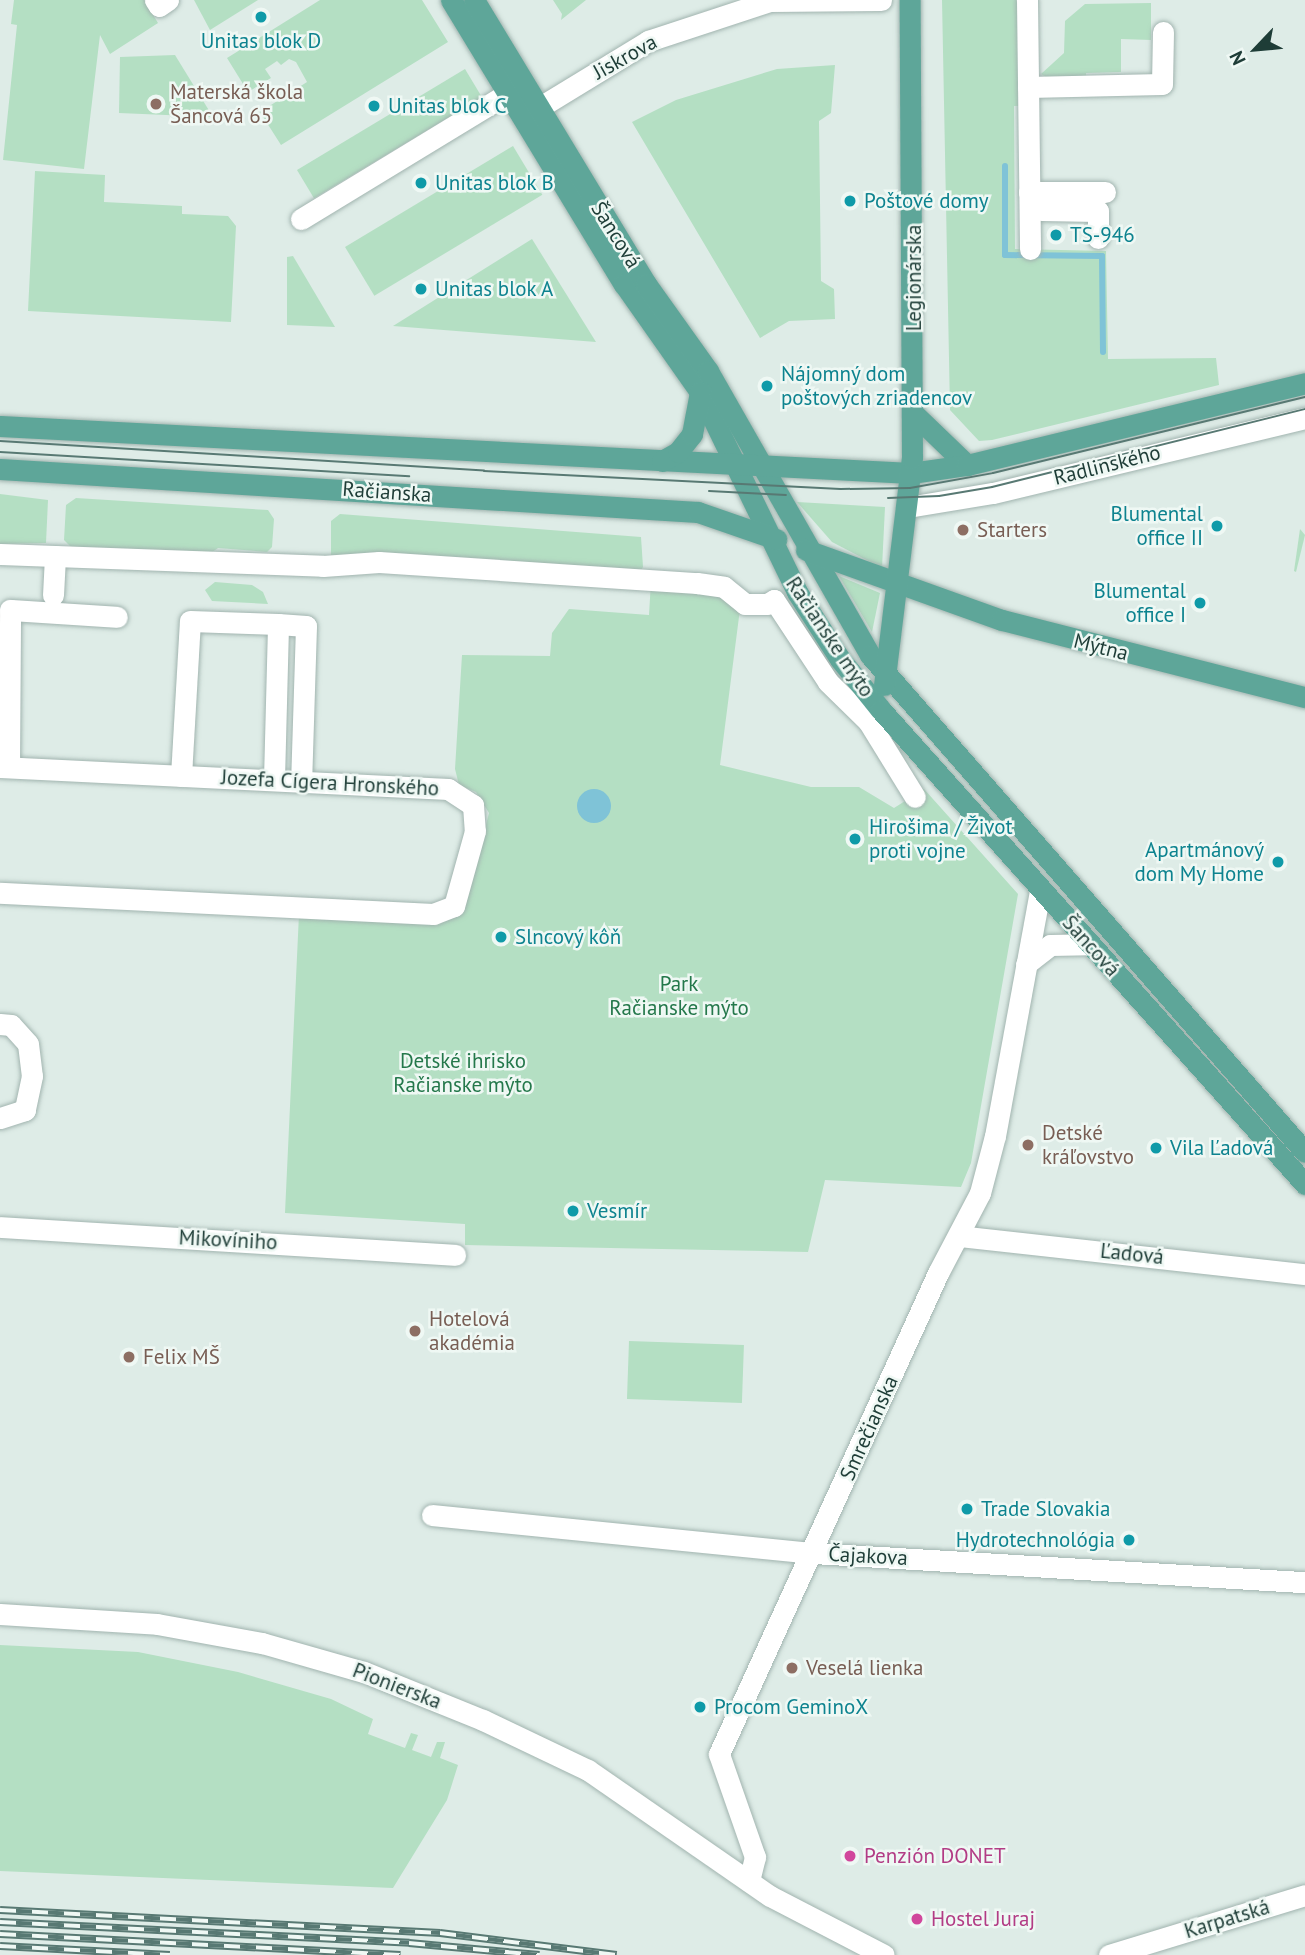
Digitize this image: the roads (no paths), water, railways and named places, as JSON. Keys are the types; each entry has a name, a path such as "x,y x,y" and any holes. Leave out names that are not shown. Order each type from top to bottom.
{"main road":[{"name":"Šancová","path":"451,0 624,285 700,392 738,467"},
{"name":"Šancová","path":"474,0 646,284 708,370 763,467"},
{"name":"Legionárska","path":"910,0 914,414 911,473"},
{"name":"Radlinského","path":"911,473 967,465 1305,383"},
{"path":"662,461 678,452 692,434 700,392"},
{"path":"914,414 967,465"},
{"path":"0,426 738,467 911,473"},
{"name":"Račianske mýto","path":"738,467 769,537 840,659 878,707"},
{"name":"Račianske mýto","path":"763,467 810,551 887,677"},
{"name":"Račianska","path":"0,469 698,512 769,537"},
{"name":"Račianske mýto","path":"878,707 887,677 911,473"},
{"name":"Račianske mýto","path":"769,537 900,584"},
{"name":"Mýtna","path":"900,584 1002,620 1305,698"},
{"name":"Šancová","path":"887,677 1305,1152"},
{"name":"Šancová","path":"878,707 1305,1184"}],"street":[{"path":"155,0 159,6 168,0"},
{"name":"Jiskrova","path":"540,107 648,41 770,1 881,0"},
{"path":"1027,0 1030,249"},
{"path":"1028,88 1161,84 1163,32"},
{"path":"301,219 508,93"},
{"path":"1030,192 1105,192"},
{"path":"1030,192 1042,210 1098,211 1098,238"},
{"name":"Radlinského","path":"908,507 993,493 1305,418"},
{"path":"0,554 323,566 379,562 697,583 723,587 745,604 766,604 774,600 828,682 868,721 915,797"},
{"path":"53,595 55,556"},
{"path":"4,767 10,610 117,617"},
{"path":"181,776 190,621 278,624 306,626 301,781"},
{"path":"274,779 278,624"},
{"name":"Jozefa Cígera Hronského","path":"0,893 433,914 454,905 475,831 473,805 448,789 4,767"},
{"name":"Smrečianska","path":"750,1881 755,1857 719,1754 813,1553 938,1273 980,1193 995,1136 1040,890"},
{"path":"1026,964 1050,945 1089,944"},
{"path":"0,1024 11,1025 28,1044 32,1076 25,1110 0,1118"},
{"name":"Mikovíniho","path":"0,1227 455,1255"},
{"name":"Ľadová","path":"959,1236 1305,1274"},
{"name":"Čajakova","path":"432,1514 813,1553 1305,1582"},
{"name":"Pionierska","path":"0,1614 157,1624 339,1663 483,1720 580,1765 792,1909 884,1955"},
{"name":"Karpatská","path":"1109,1955 1305,1895"}],"water":[{"path":"594,789 606,794 611,806 606,818 594,823 582,818 577,806 582,794"}],"waterway":[{"path":"1005,166 1005,255 1102,256 1103,352"}],"tram line":[{"path":"0,441 484,471 841,489 910,488 993,473 1305,397"},
{"path":"888,498 939,496 992,487 1305,409"},
{"path":"0,452 409,476"},
{"path":"709,491 786,495"}],"railway":[{"path":"0,1910 440,1933 617,1955"},
{"path":"0,1922 409,1943 539,1955"},
{"path":"0,1934 400,1955"},
{"path":"0,1946 170,1955"}],"place":[{"name":"Unitas blok D","path":"261,17"},
{"name":"Materská škola Šancová 65","path":"156,104"},
{"name":"Unitas blok C","path":"374,106"},
{"name":"Unitas blok B","path":"421,183"},
{"name":"Poštové domy","path":"850,201"},
{"name":"TS-946","path":"1056,235"},
{"name":"Unitas blok A","path":"421,289"},
{"name":"Nájomný dom poštových zriadencov","path":"767,386"},
{"name":"Blumental office II","path":"1217,526"},
{"name":"Starters","path":"963,530"},
{"name":"Blumental office I","path":"1200,603"},
{"name":"Hirošima / Život proti vojne","path":"855,839"},
{"name":"Apartmánový dom My Home","path":"1278,862"},
{"name":"Slncový kôň","path":"501,937"},
{"name":"Detské kráľovstvo","path":"1028,1145"},
{"name":"Vila Ľadová","path":"1156,1148"},
{"name":"Vesmír","path":"573,1211"},
{"name":"Hotelová akadémia","path":"415,1331"},
{"name":"Felix MŠ","path":"129,1357"},
{"name":"Trade Slovakia","path":"967,1509"},
{"name":"Hydrotechnológia","path":"1129,1540"},
{"name":"Veselá lienka","path":"792,1668"},
{"name":"Procom GeminoX","path":"700,1707"},
{"name":"Penzión DONET","path":"850,1856"},
{"name":"Hostel Juraj","path":"917,1919"}],"park label":[{"name":"Park Račianske mýto","path":"679,996"},
{"name":"Detské ihrisko Račianske mýto","path":"463,1073"}]}
